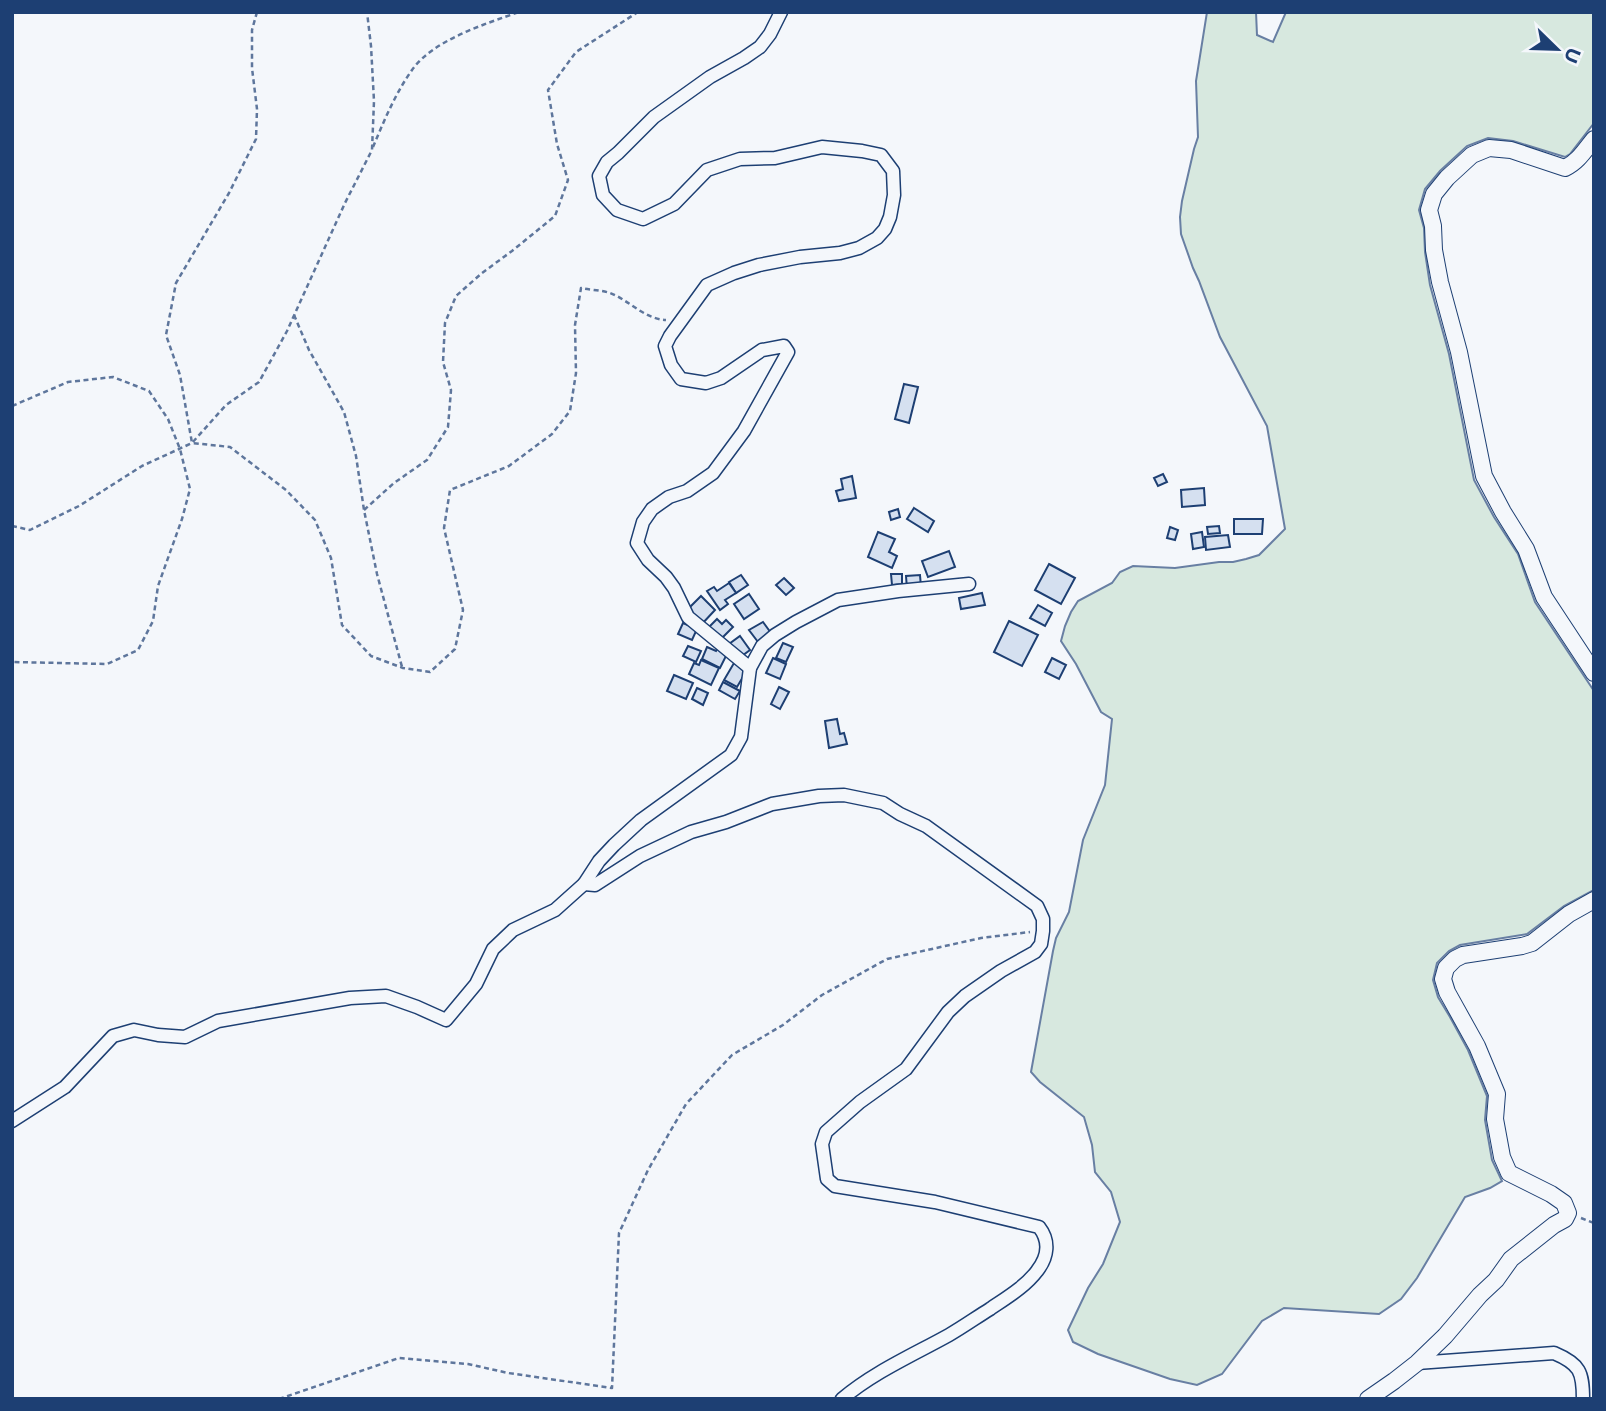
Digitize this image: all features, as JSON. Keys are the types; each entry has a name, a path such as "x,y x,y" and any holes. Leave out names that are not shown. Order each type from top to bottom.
{"street":[{"path":"750,668 688,617 674,588 648,561 637,543 643,522 652,509 669,497 687,491 713,473 744,432 788,352 784,346 762,350 721,378 706,383 681,379 671,365 664,346 707,285 759,265 840,253 859,248 877,238 890,217 894,195 893,171 881,155 862,150 822,147 775,158 740,159 707,170 674,204 643,219 617,210 603,195 599,176 607,162 654,117 710,77 760,47 781,12"},
{"path":"1594,139 1573,165 1565,168 1511,150 1489,148 1472,155 1434,194 1429,210 1440,282 1459,352 1483,476 1527,549 1544,597 1594,673"},
{"path":"12,1121 65,1087 113,1036 134,1030 185,1037 218,1021 350,998 386,996 446,1020 476,984 493,950 513,930 555,910 584,884 614,845 641,820 732,755 741,737 750,668 762,646 775,635 838,600 969,584"},
{"path":"584,884 594,885 640,856 691,832 772,804 818,796 844,795 883,803 926,826 1037,906 1043,919 1043,931 1041,944 1035,952 965,996 948,1012 906,1069 860,1102 826,1132 822,1144 827,1180 835,1186 935,1202 1039,1227 1048,1245 1043,1258 1037,1271 1012,1294 953,1334 859,1384 842,1399"},
{"path":"1368,1399 1417,1363 1496,1280 1511,1259 1553,1225 1565,1219 1568,1213 1564,1203 1551,1194 1509,1173 1502,1157 1495,1119 1497,1094 1477,1046 1447,992 1443,979 1446,968 1463,955 1532,943 1569,914 1594,901"},
{"path":"1417,1363 1554,1353 1564,1357 1582,1375 1583,1399"}],"path":[{"path":"192,443 180,375 166,335 176,283 229,193 256,139 257,108 252,68 252,30 257,12"},
{"path":"367,12 374,101 372,150"},
{"path":"12,526 30,530 79,506 142,466 192,443 226,405 259,382 294,315 390,108 413,68 441,44 519,12"},
{"path":"363,510 394,483 427,460 448,427 451,390 443,362 445,323 456,296 555,216 568,180 557,144 548,90 576,52 638,12"},
{"path":"192,443 230,447 286,490 315,520 331,558 342,625 371,656 403,668 430,672 455,649 463,610 444,528 450,490 509,466 552,434 570,411 576,373 575,325 581,288 610,293 661,320 683,319"},
{"path":"294,315 309,350 344,412 356,456 363,510 377,574 403,668"},
{"path":"12,406 68,382 113,377 149,391 168,419 180,449 190,489 158,586 153,621 138,650 107,664 12,662"},
{"path":"279,1399 399,1358 468,1364 508,1373 612,1388 619,1233 648,1170 686,1104 732,1055 783,1025 822,995 887,959 981,938 1043,931"}],"shaded area":[{"path":"1207,12 1256,12 1257,35 1273,42 1286,12 1594,12 1594,123 1570,154 1565,157 1513,141 1488,138 1467,146 1440,171 1425,189 1419,210 1424,228 1430,285 1449,354 1474,480 1518,554 1535,602 1594,691 1594,890 1564,906 1527,934 1460,945 1437,963 1433,980 1438,997 1468,1050 1487,1096 1485,1120 1492,1160 1502,1181 1465,1197 1417,1278 1401,1299 1379,1314 1284,1308 1262,1321 1222,1374 1197,1385 1170,1379 1098,1354 1073,1342 1068,1330 1103,1264 1120,1222 1111,1192 1095,1172 1092,1145 1084,1117 1031,1072 1056,938 1069,912 1083,840 1105,785 1112,719 1101,712 1061,641 1071,612 1078,601 1112,583 1120,572 1133,566 1175,568 1246,559 1259,555 1285,529 1267,426 1220,337 1181,234 1182,201 1198,137 1196,81"}],"building":[{"path":"904,384 918,387 909,423 895,419"},
{"path":"1163,474 1167,482 1158,486 1154,478"},
{"path":"852,476 856,498 839,501 836,491 843,489 841,479"},
{"path":"1204,488 1205,505 1182,507 1181,490"},
{"path":"914,508 934,521 928,532 907,519"},
{"path":"898,509 900,517 891,520 889,512"},
{"path":"1234,519 1263,519 1262,534 1234,534"},
{"path":"1219,526 1220,533 1208,534 1207,527"},
{"path":"1170,527 1178,530 1175,540 1167,538"},
{"path":"878,532 895,539 889,552 897,556 892,568 868,557"},
{"path":"1202,532 1204,547 1193,549 1191,534"},
{"path":"1228,535 1230,547 1206,550 1205,537"},
{"path":"949,551 955,567 928,577 922,561"},
{"path":"1049,564 1075,578 1061,604 1035,590"},
{"path":"891,574 902,574 902,584 892,585"},
{"path":"741,575 748,585 736,593 729,582"},
{"path":"920,575 921,587 907,589 906,576"},
{"path":"784,578 794,588 786,595 776,585"},
{"path":"729,583 736,593 725,600 728,604 720,610 707,591 714,587 717,591"},
{"path":"982,593 985,605 961,609 959,598"},
{"path":"749,594 759,609 744,619 734,604"},
{"path":"701,596 715,610 701,625 686,611"},
{"path":"1038,605 1052,613 1045,626 1030,618"},
{"path":"717,619 722,624 726,620 733,627 720,640 708,628"},
{"path":"1009,621 1038,635 1022,666 994,652"},
{"path":"763,622 771,633 758,642 749,630"},
{"path":"683,623 697,629 692,640 678,634"},
{"path":"740,636 750,650 739,658 729,644"},
{"path":"783,643 793,647 786,662 776,658"},
{"path":"688,646 701,651 696,662 683,656"},
{"path":"707,647 716,651 718,647 728,652 720,668 702,659"},
{"path":"773,658 786,664 780,679 766,673"},
{"path":"1052,658 1066,665 1059,679 1045,672"},
{"path":"701,660 719,668 711,685 689,674 694,663 699,665"},
{"path":"734,663 747,670 737,687 724,680"},
{"path":"674,675 693,683 686,699 667,691"},
{"path":"723,682 740,691 735,699 719,690"},
{"path":"779,687 789,692 780,709 771,704"},
{"path":"697,688 708,693 703,705 692,699"},
{"path":"837,719 840,734 844,733 847,744 829,748 825,721"}]}
